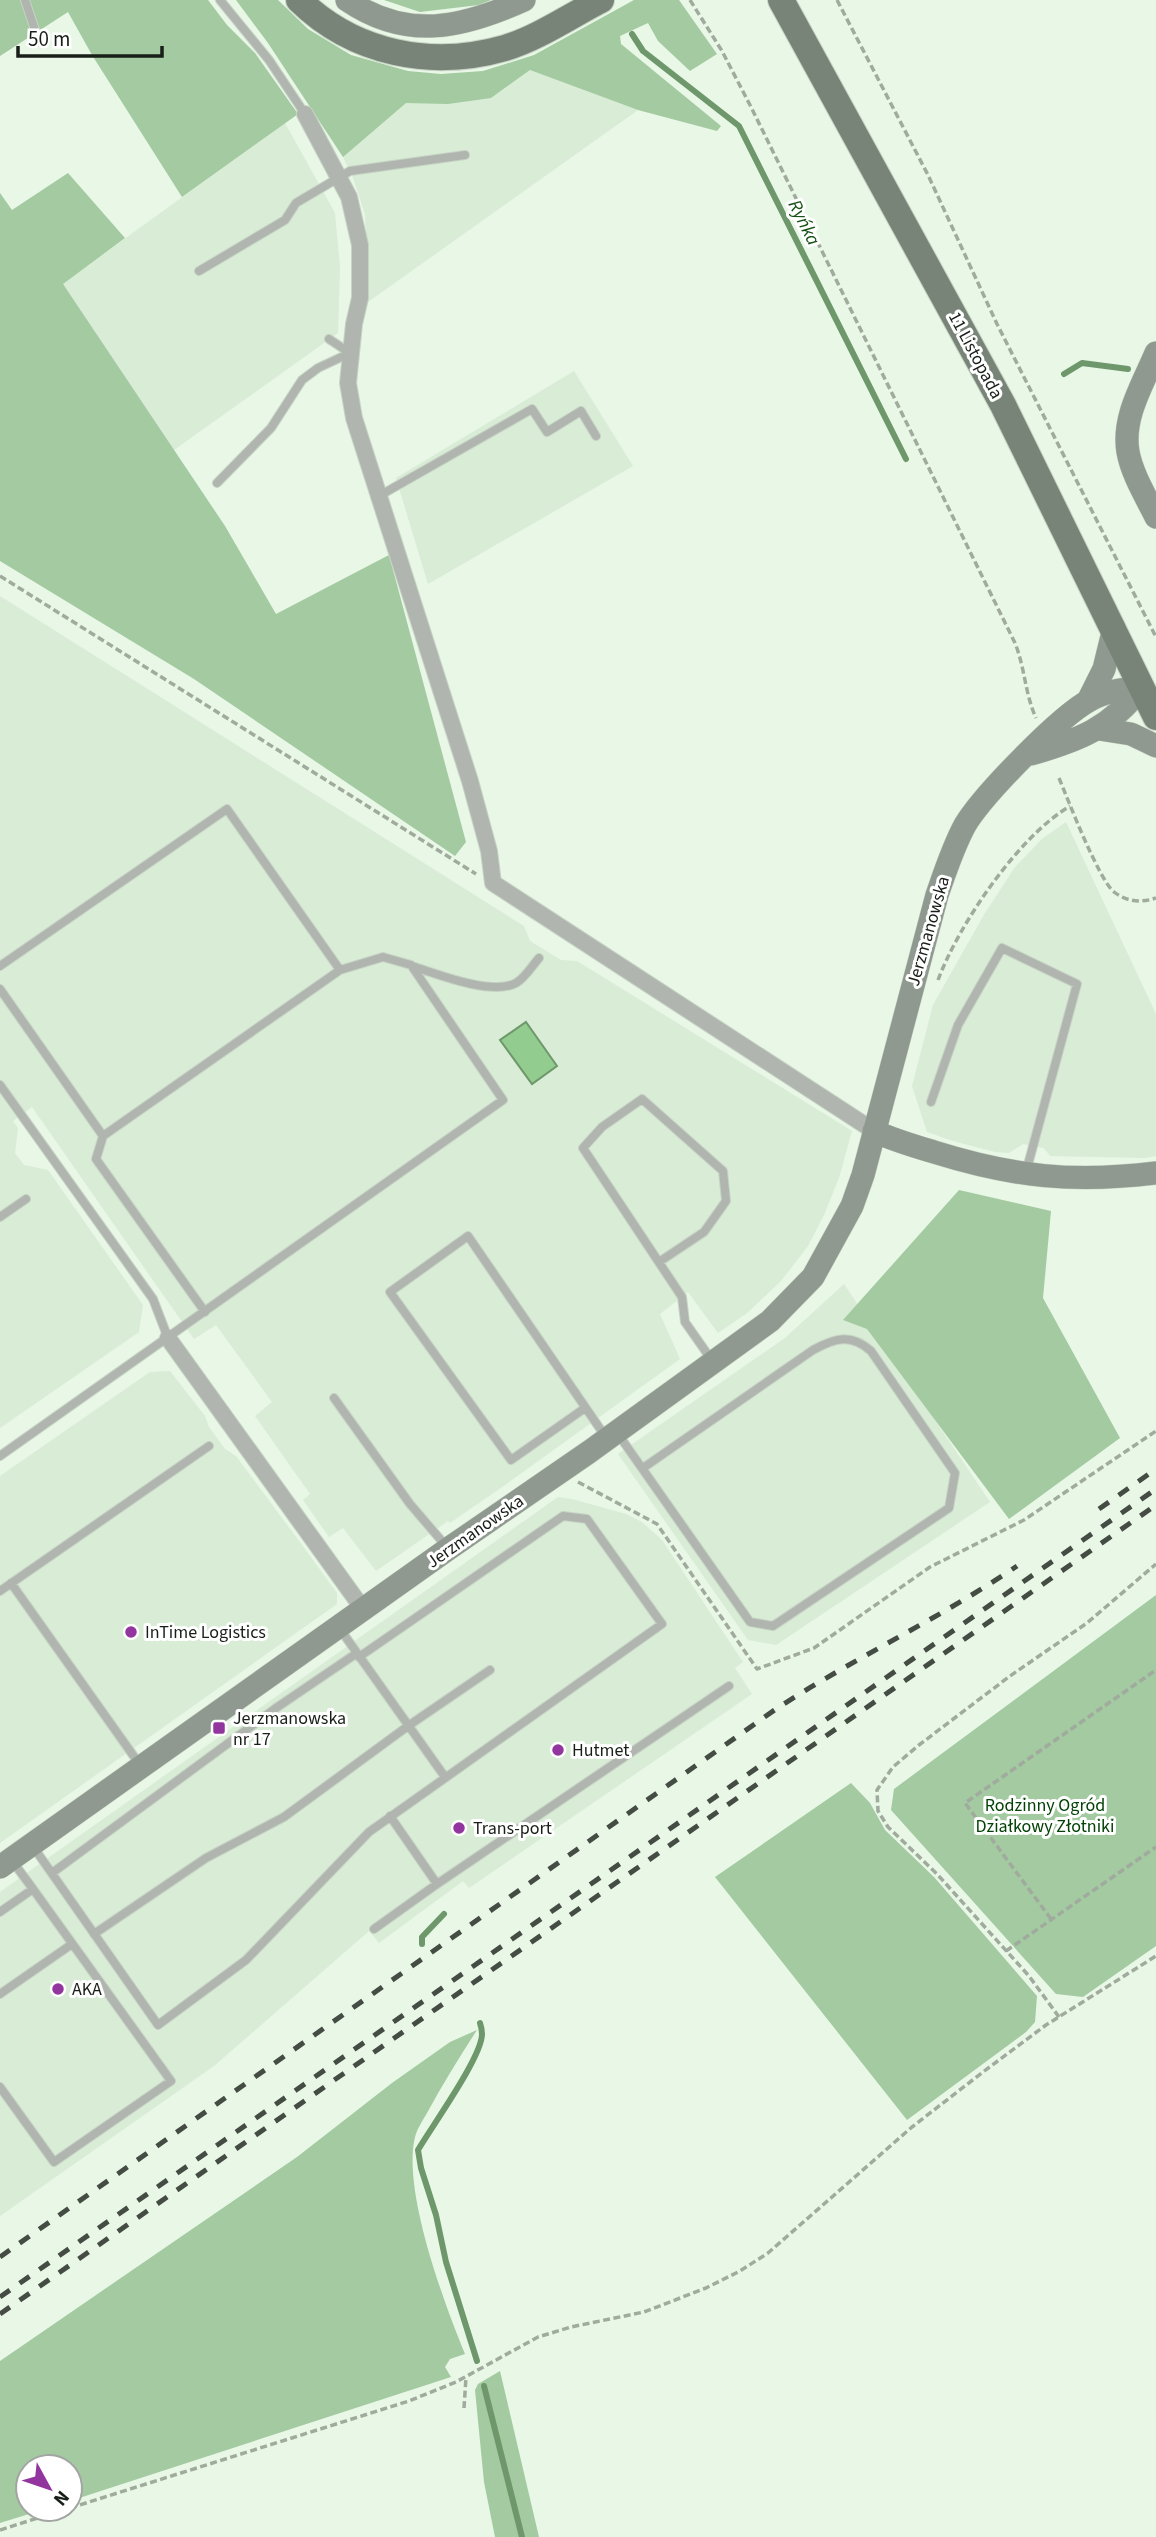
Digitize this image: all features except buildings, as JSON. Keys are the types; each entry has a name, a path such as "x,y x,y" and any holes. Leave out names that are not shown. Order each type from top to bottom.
{"main road":[{"path":"299,0 319,17 352,38 370,46 417,57 483,53 507,47 601,0"},
{"name":"11 Listopada","path":"783,1 1003,405 1156,716"}],"street":[{"path":"347,0 383,20 411,26 434,26 476,19 524,0"},
{"path":"305,114 349,197 360,245 360,298 350,353 350,400 361,443 470,780 489,851 493,883 874,1131 892,1140 966,1162 1026,1175 1074,1178 1156,1173"},
{"path":"1154,359 1132,406 1127,432 1132,465 1156,517"},
{"name":"Jerzmanowska","path":"1088,701 1104,669 1114,628"},
{"path":"1028,755 1067,744 1099,729 1120,712 1142,687"},
{"name":"Jerzmanowska","path":"5,1863 770,1321 813,1277 852,1206 922,948 952,853 966,824 981,804 1056,726 1088,701 1121,690 1142,687"},
{"path":"1099,729 1131,734 1156,746"},
{"path":"168,1338 363,1609"}],"lane":[{"path":"25,0 39,43"},
{"path":"220,0 269,60 305,114"},
{"path":"199,271 285,220 296,203 350,171 465,155"},
{"path":"329,339 350,353"},
{"path":"217,483 271,428 302,380 318,368 350,353"},
{"path":"379,496 532,409 547,432 581,411 596,436"},
{"path":"0,966 227,809 341,970"},
{"path":"931,1102 958,1025 1002,948 1077,984 1026,1175"},
{"path":"205,1312 96,1159 103,1136 341,970 383,957 449,979 503,986 516,982 539,958"},
{"path":"0,1455 503,1100 411,965"},
{"path":"0,989 103,1136"},
{"path":"0,1084 153,1299 168,1338"},
{"path":"659,1262 704,1232 726,1201 723,1171 642,1100 602,1128 583,1148 682,1297 685,1322 713,1362"},
{"path":"0,1217 26,1199"},
{"path":"585,1408 511,1460 390,1292 468,1236 585,1408 643,1468 750,1622 773,1626 949,1508 955,1474 871,1351 855,1339 847,1338 838,1338 813,1350 643,1468"},
{"path":"334,1398 410,1504 448,1549"},
{"path":"0,1591 209,1446"},
{"path":"32,1844 94,1934 158,2025 246,1960 369,1832 662,1624 587,1520 563,1516 276,1709 52,1873"},
{"path":"11,1583 142,1767"},
{"path":"338,1627 445,1777"},
{"path":"94,1934 206,1857 284,1817 490,1670"},
{"path":"374,1929 729,1686"},
{"path":"390,1816 437,1884"},
{"path":"0,2087 54,2162 172,2081 33,1889 5,1863"},
{"path":"0,1912 33,1889"},
{"path":"0,1994 72,1944"}],"path":[{"path":"690,0 722,51 751,107 1015,643 1023,662 1028,701 1037,722"},
{"path":"837,0 928,175 997,324 1156,637"},
{"path":"0,576 443,855 493,883"},
{"path":"1059,778 1110,888 1130,900 1147,901 1156,898"},
{"path":"938,980 961,934 1002,871 1057,814 1070,806"},
{"path":"566,1467 577,1482 657,1524 757,1669 814,1648 930,1567 1024,1520 1156,1430"},
{"path":"1059,2017 1029,1976 937,1874 888,1827 878,1811 877,1790 893,1767 919,1745 1010,1676 1087,1623 1156,1564"},
{"path":"1051,1919 965,1803 1156,1670"},
{"path":"1006,1951 1156,1847"},
{"path":"84,2503 409,2401 466,2377 538,2337 571,2327 644,2312 706,2288 740,2271 768,2253 912,2127 1059,2017 1156,1956"},
{"path":"464,2408 466,2377"},
{"path":"0,2530 22,2523"}],"shaded area":[{"path":"530,70 638,110 368,302 365,214 353,178 343,157 286,71 491,98"},
{"path":"285,123 335,213 340,267 338,333 174,450 62,284"},
{"path":"574,371 633,466 428,584 396,478"},
{"path":"0,596 524,926 530,941 561,960 577,961 852,1131 839,1178 808,1246 781,1281 747,1313 718,1333 688,1292 660,1314 680,1359 505,1485 376,1571 343,1528 329,1537 303,1500 310,1494 255,1416 272,1402 216,1325 194,1339 32,1107 13,1121 18,1128 15,1153 24,1165 48,1170 143,1305 139,1332 0,1428"},
{"path":"1066,822 1156,1014 1156,1156 1050,1156 1044,1148 1023,1144 1009,1153 995,1152 953,1141 927,1132 912,1086 933,1005 985,913 1015,867 1042,839"},
{"path":"526,1022 557,1066 532,1084 500,1040"},
{"path":"844,1284 990,1502 776,1645 748,1640 618,1454 785,1338"},
{"path":"170,1371 205,1416 209,1427 225,1449 236,1456 337,1593 337,1604 0,1843 0,1476 150,1372"},
{"path":"558,1497 626,1514 642,1522 662,1540 743,1662 735,1668 752,1694 469,1888 463,1881 379,1943 369,1931 214,2066 0,2216 0,1892"}],"green space":[{"path":"0,0 208,0 227,25 255,53 298,114 182,197 92,55 68,12 0,56"},
{"path":"236,0 278,0 308,29 351,55 408,71 441,74 483,71 534,55 634,0 679,0 717,54 690,71 658,41 648,23 620,36 621,44 721,126 717,131 638,110 530,70 491,98 448,104 406,103 343,157 268,43"},
{"path":"384,0 491,0 479,5 420,12"},
{"path":"68,173 125,238 63,284 225,526 276,614 389,555 466,842 455,856 194,679 0,561 0,193 12,210"},
{"path":"959,1190 1051,1211 1043,1298 1120,1438 1009,1519 867,1329 843,1320"},
{"name":"Rodzinny Ogród Działkowy Złotniki","path":"1156,1595 1156,1946 1083,1997 1056,1994 891,1810 894,1789"},
{"path":"851,1783 870,1803 885,1830 934,1877 1037,1996 1035,2022 1026,2032 907,2120 715,1877"},
{"path":"477,2030 419,2128 415,2137 413,2159 414,2186 427,2246 465,2354 450,2359 445,2367 451,2377 84,2496 84,2453 14,2453 14,2519 0,2523 0,2361 297,2157 450,2042"},
{"path":"500,2371 539,2537 495,2537 484,2482 475,2390 478,2384"}],"waterway":[{"name":"Ryńka","path":"632,34 643,51 739,126 906,459"},
{"name":"Ryńka","path":"1064,374 1082,363 1128,369"},
{"path":"422,1944 422,1937 444,1914"},
{"path":"477,2361 446,2262 418,2150 474,2058 482,2034 480,2023"},
{"path":"484,2386 522,2537"}],"railway":[{"path":"1099,1509 1156,1469"},
{"path":"0,2297 1156,1489"},
{"path":"0,2314 1156,1505"},
{"path":"0,2257 776,1709 1017,1566"}],"place":[{"name":"InTime Logistics","path":"131,1632"},
{"name":"Jerzmanowska nr 17","path":"219,1728"},
{"name":"Hutmet","path":"558,1750"},
{"name":"Trans-port","path":"459,1828"},
{"name":"AKA","path":"58,1989"}]}
